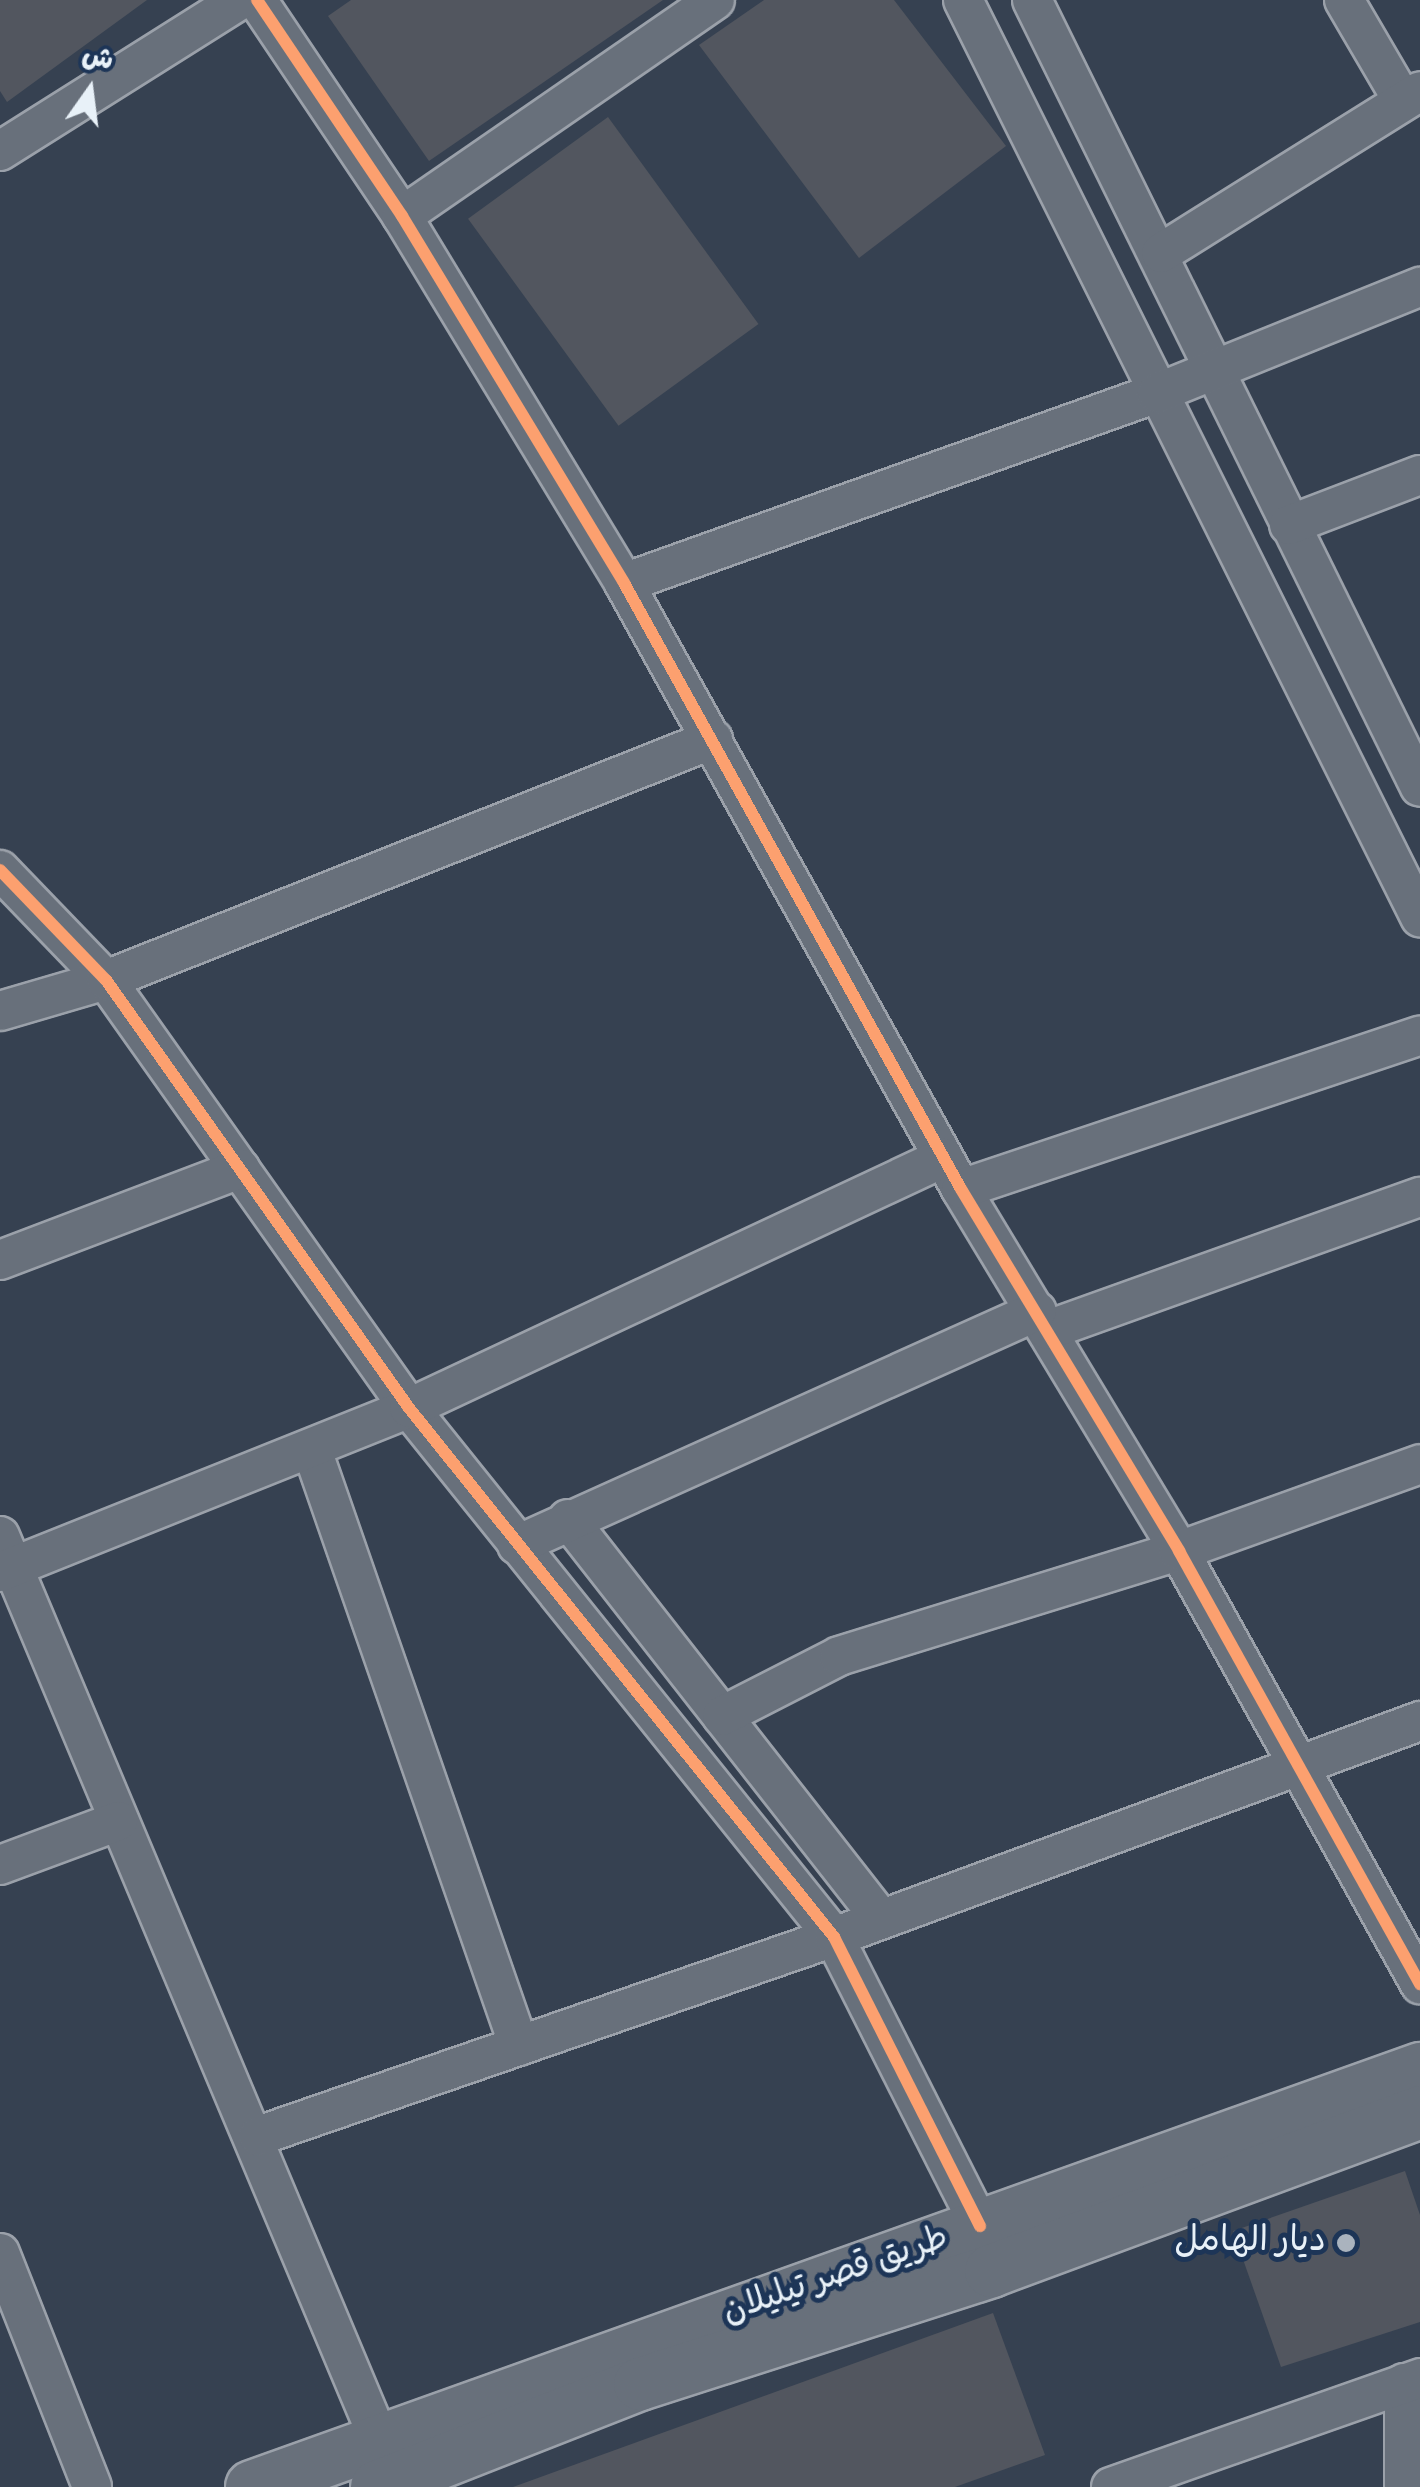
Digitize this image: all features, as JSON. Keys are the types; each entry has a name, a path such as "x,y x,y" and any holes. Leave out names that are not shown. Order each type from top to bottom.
{"main road":[{"name":"طريق قصر تيليلان","path":"388,2474 980,2226 1420,2069"},
{"name":"طريق قصر تيليلان","path":"252,2487 388,2474 640,2384 992,2270 1420,2112"}],"street":[{"path":"0,151 240,0"},
{"path":"257,0 402,216 624,583 952,1173 1179,1551 1420,1984"},
{"path":"402,216 716,0"},
{"path":"963,0 1156,394 1420,917"},
{"path":"1032,0 1161,253 1289,525 1419,784"},
{"path":"1161,253 1412,96 1344,0"},
{"path":"624,583 1156,394 1420,287"},
{"path":"1289,525 1420,476"},
{"path":"0,1011 106,980 713,740"},
{"path":"0,870 106,980 409,1408 834,1937 980,2226"},
{"path":"388,2474 258,2136 4,1558 312,1450 952,1173 1420,1035"},
{"path":"0,1260 240,1169"},
{"path":"517,1545 568,1520 1043,1321 1420,1197"},
{"path":"312,1450 518,2046"},
{"path":"722,1716 840,1656 1179,1551 1420,1464"},
{"path":"568,1520 881,1919"},
{"path":"258,2136 834,1937 1298,1762 1420,1721"},
{"path":"0,1864 118,1821"},
{"path":"0,2254 92,2487"},
{"path":"1111,2487 1412,2380 1404,2487"}],"building":[{"path":"0,0 147,0 7,102 0,91"},
{"path":"351,0 663,0 429,161 328,16"},
{"path":"764,0 894,0 1006,146 859,258 699,45"},
{"path":"608,117 758,324 619,426 468,219"},
{"path":"1405,2171 1420,2215 1420,2322 1281,2367 1233,2231"},
{"path":"993,2313 1045,2455 955,2487 513,2487"}],"cycle path":[{"path":"257,0 402,216 624,583 961,1189 1179,1551 1420,1984"},
{"path":"0,870 106,980 409,1408 834,1937 980,2226"}],"place":[{"name":"ديار الهامل","path":"1346,2243"}]}
